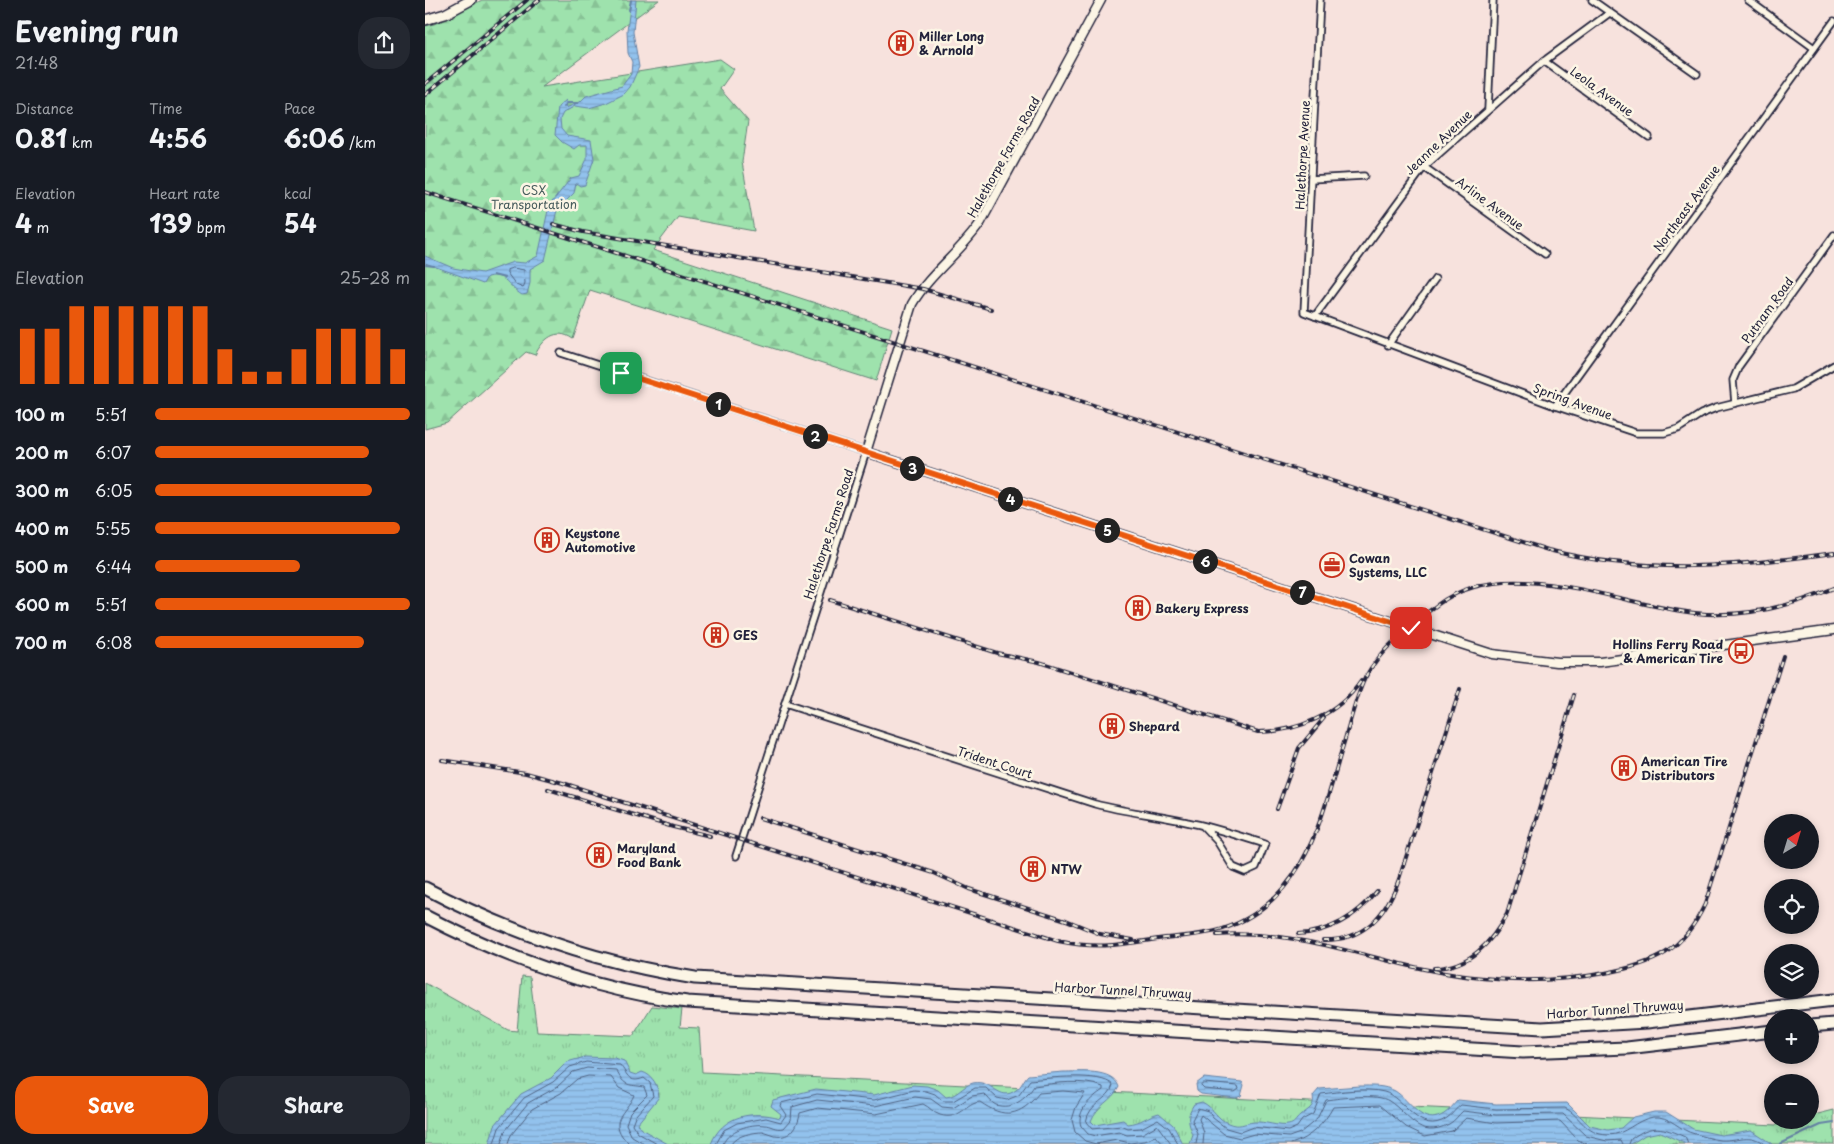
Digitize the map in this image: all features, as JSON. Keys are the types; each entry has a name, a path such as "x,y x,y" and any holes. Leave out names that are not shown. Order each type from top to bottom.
{"highway":[{"name":"Harbor Tunnel Thruway","path":"425,888 489,920 560,948 665,974 695,978 1542,1028 1647,1022 1834,1000"},
{"path":"425,916 469,938 537,966 579,979 659,998 687,1002 1523,1052 1627,1048 1764,1032"},
{"path":"1819,1025 1834,1024"}],"main road":[{"path":"425,20 445,14 471,0"}],"street":[{"name":"Halethorpe Farms Road","path":"736,856 912,304 923,288 970,239 981,222 1101,0"},
{"name":"Halethorpe Avenue","path":"1303,312 1320,0"},
{"path":"1488,109 1493,0"},
{"path":"1592,0 1608,14 1623,22 1697,74"},
{"path":"1748,0 1814,48"},
{"name":"Jeanne Avenue","path":"1315,316 1424,167 1544,61 1608,14"},
{"name":"Northeast Avenue","path":"1555,406 1834,21"},
{"name":"Leola Avenue","path":"1544,61 1649,137"},
{"name":"Arline Avenue","path":"1424,167 1545,254"},
{"path":"1311,179 1364,176"},
{"name":"Putnam Road","path":"1735,404 1733,380 1739,366 1834,235"},
{"path":"1388,345 1435,279"},
{"name":"Spring Avenue","path":"1303,312 1619,429 1651,434 1678,429 1701,414 1793,389 1834,365"},
{"path":"561,353 1492,654 1557,662 1600,662 1834,630"},
{"name":"Trident Court","path":"785,704 1095,804 1134,814 1203,826 1265,844 1256,867 1245,872 1233,867 1217,841 1203,826"}],"green space":[{"name":"CSX Transportation","path":"482,0 659,0 542,87 720,59 734,69 720,89 748,121 742,162 754,231 678,217 653,250 892,328 876,381 590,290 573,339 561,334 551,336 542,344 535,355 526,352 447,423 425,429 425,26 434,24"},
{"path":"522,976 530,977 537,1032 633,1036 652,1006 682,1009 680,1027 699,1028 702,1072 1764,1124 1764,1129 1819,1129 1819,1114 1834,1110 1834,1144 425,1144 425,983 508,1030 517,1031"}],"water":[{"path":"631,0 636,0 633,32 639,67 630,87 624,94 606,103 589,108 575,106 563,113 560,119 561,129 567,136 591,140 594,159 585,185 580,186 576,183 574,193 557,210 545,260 530,269 530,283 527,294 522,295 517,292 503,278 487,277 483,284 425,263 425,256 453,268 482,273 513,262 525,263 538,256 549,206 571,178 579,176 587,159 587,145 579,145 574,149 555,135 558,107 566,100 566,108 580,102 586,96 622,86 631,74 632,62 628,53 627,30"},
{"path":"585,1057 615,1058 624,1061 630,1073 636,1075 642,1072 652,1078 659,1097 637,1124 641,1129 668,1144 489,1144 495,1125 521,1094 551,1078 567,1062"},
{"path":"1095,1072 1116,1081 1119,1087 1116,1092 1101,1107 1091,1121 1095,1125 1123,1120 1128,1124 1159,1113 1173,1125 1183,1144 711,1144 716,1134 731,1121 749,1115 780,1118 781,1114 771,1106 773,1100 816,1089 874,1095 913,1085 927,1086 938,1090 946,1097 954,1095 969,1084 980,1083 986,1084 1005,1094 1018,1088 1028,1075"},
{"path":"1204,1078 1242,1082 1244,1085 1241,1096 1236,1098 1201,1094 1197,1091 1196,1084"},
{"path":"1377,1086 1391,1089 1401,1095 1417,1111 1429,1118 1444,1114 1458,1100 1496,1104 1567,1103 1590,1126 1608,1130 1621,1128 1633,1117 1654,1112 1666,1112 1693,1129 1721,1135 1751,1130 1772,1144 1686,1144 1660,1132 1645,1135 1631,1144 1190,1144 1193,1135 1189,1116 1194,1104 1202,1102 1210,1107 1221,1119 1232,1124 1258,1122 1288,1125 1294,1123 1310,1108 1313,1103 1313,1096 1319,1089"}],"waterway":[{"path":"629,10 631,0"},
{"path":"564,107 567,103 578,103"},
{"path":"425,265 434,266"},
{"path":"493,275 505,278"},
{"path":"1780,1144 1821,1125 1834,1123"}],"railway":[{"path":"425,84 527,0"},
{"path":"425,95 539,0"},
{"path":"425,192 1548,550 1585,558 1656,566 1725,565 1834,553"},
{"path":"553,224 583,232 923,289 991,309"},
{"path":"442,760 526,773 563,783 1058,941 1100,946 1124,944 1202,934 1223,929 1252,916 1275,898 1293,876 1319,824 1356,700 1371,667 1388,647 1417,621 1437,605 1465,590 1496,583 1529,582 1563,586 1695,613 1731,614 1783,606 1834,588"},
{"path":"830,600 997,653 1039,662 1258,732 1287,729 1315,719 1341,703 1361,681"},
{"path":"1217,935 1243,934 1291,939 1434,971 1507,980 1581,977 1623,969 1653,960 1677,944 1687,933 1705,904 1783,656"},
{"path":"1323,940 1338,939 1362,931 1380,914 1394,892 1460,689"},
{"path":"1434,968 1447,967 1469,958 1494,935 1507,914 1574,695"},
{"path":"1277,809 1299,748 1324,718"},
{"path":"548,789 673,827 710,836"},
{"path":"760,818 934,873 969,889 1066,920 1100,934 1133,940"},
{"path":"1298,934 1321,930 1342,921 1361,908 1377,891"}],"place":[{"name":"Miller Long & Arnold","path":"901,43"},
{"name":"Keystone Automotive","path":"547,540"},
{"name":"Cowan Systems, LLC","path":"1332,565"},
{"name":"Bakery Express","path":"1138,608"},
{"name":"GES","path":"716,635"},
{"name":"Hollins Ferry Road & American Tire","path":"1741,651"},
{"name":"Shepard","path":"1112,726"},
{"name":"American Tire Distributors","path":"1624,768"},
{"name":"Maryland Food Bank","path":"599,855"},
{"name":"NTW","path":"1033,869"}],"route":[{"path":"621,373 1411,628"}]}
